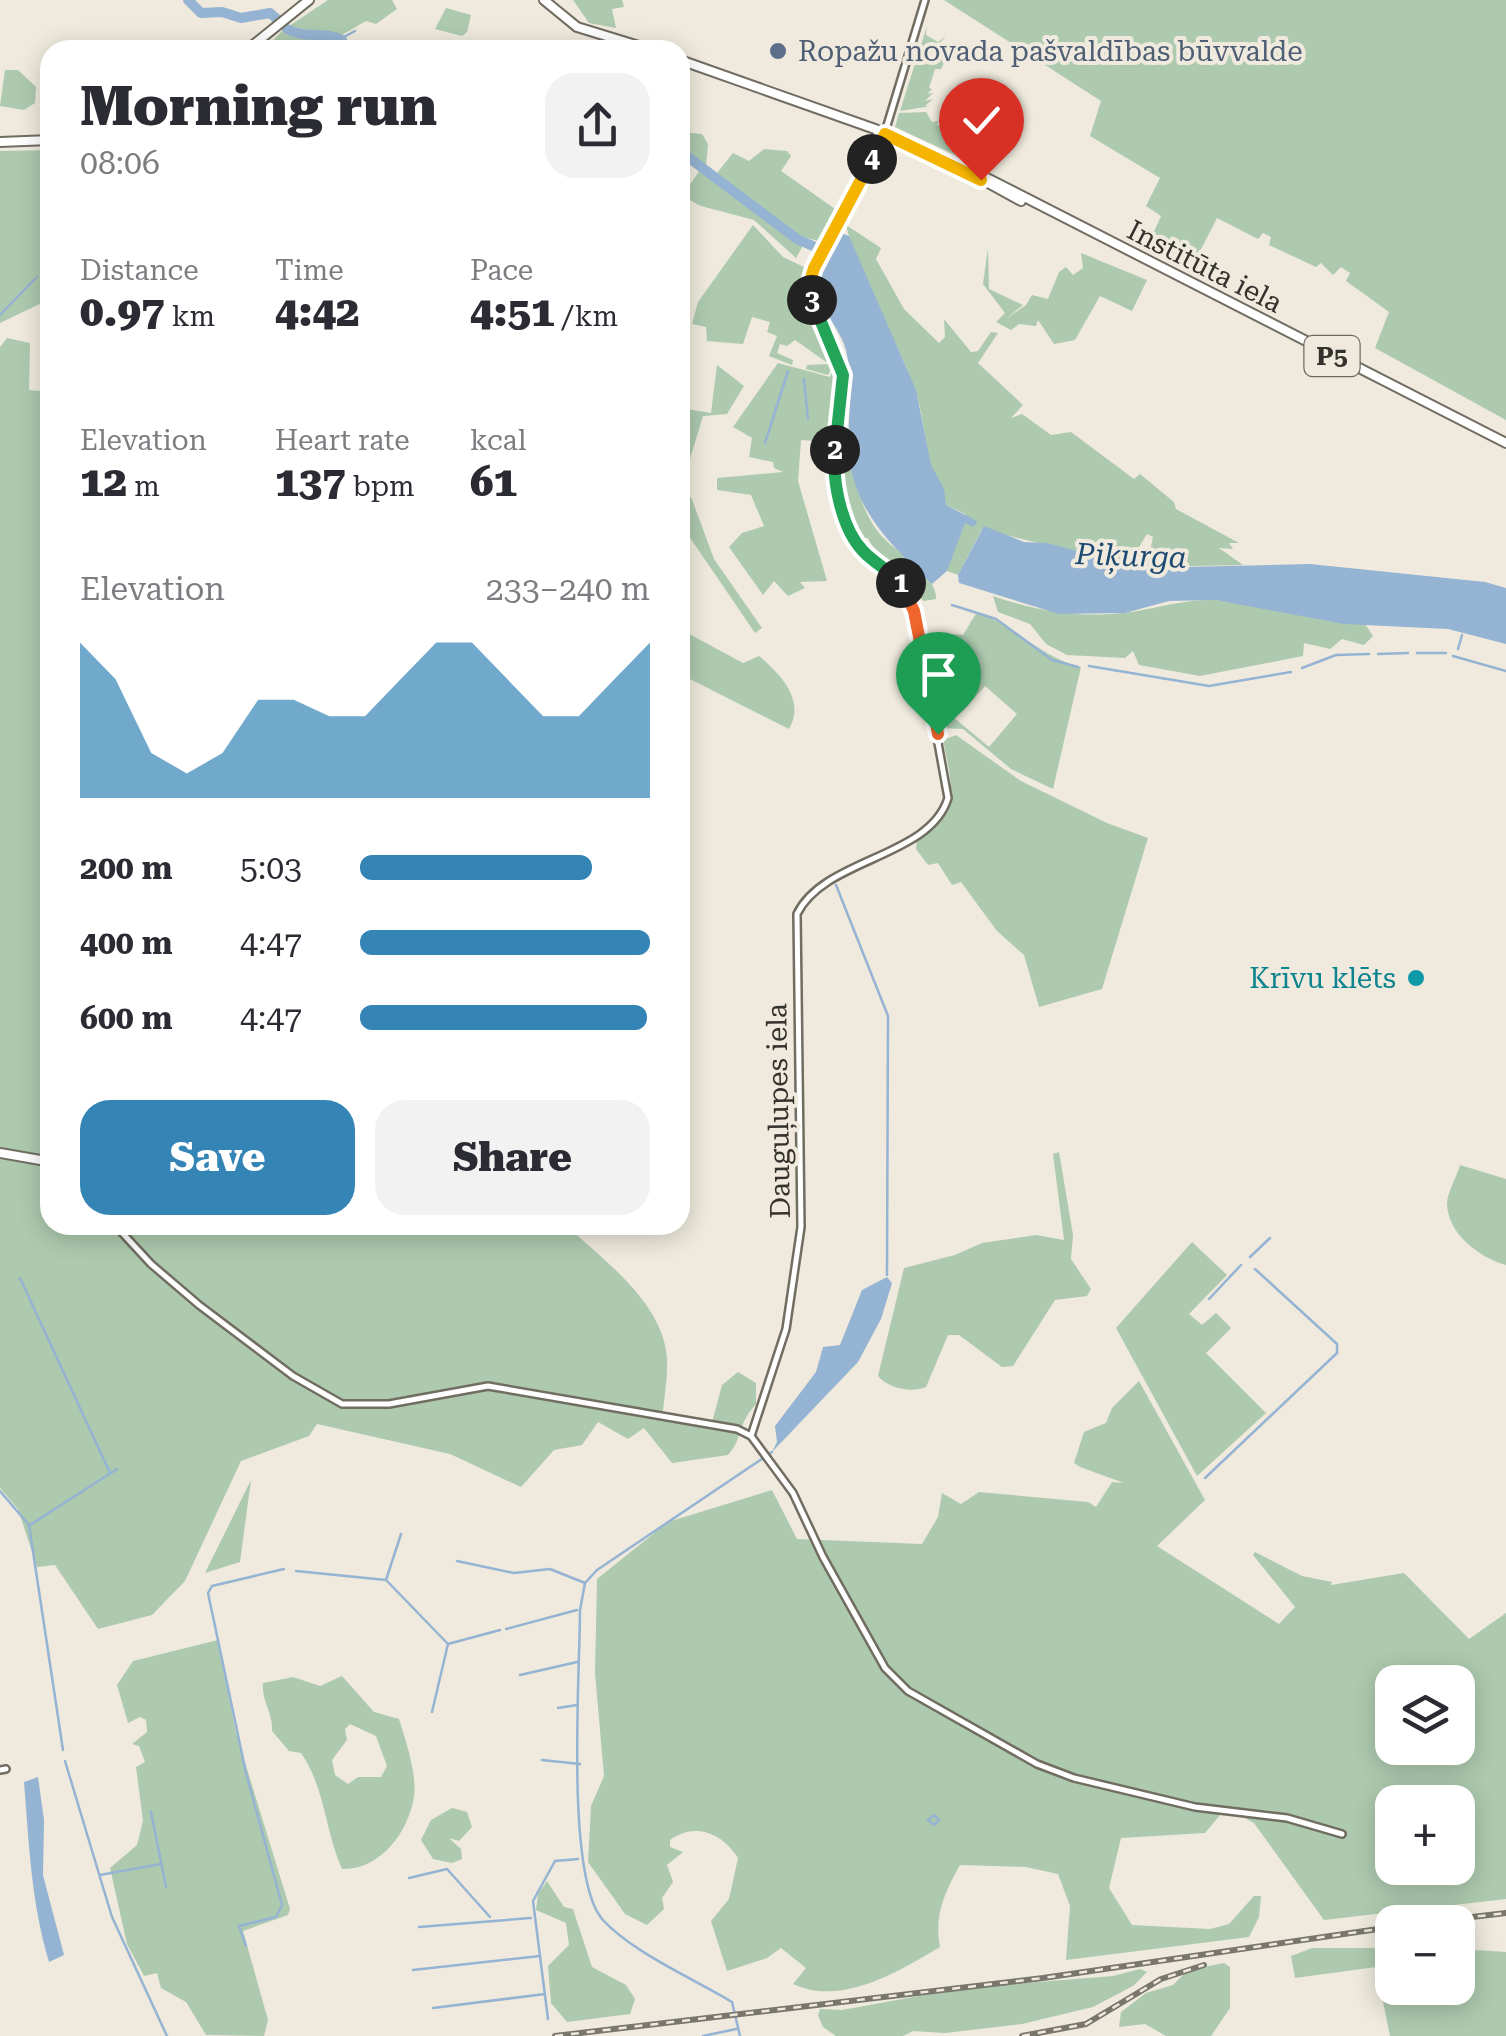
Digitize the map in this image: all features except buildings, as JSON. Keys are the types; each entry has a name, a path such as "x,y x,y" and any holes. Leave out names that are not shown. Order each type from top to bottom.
{"main road":[{"path":"260,40 309,0"},
{"path":"545,2 585,30 618,40"},
{"name":"Institūta iela","path":"690,64 885,134 974,173 1506,443"},
{"path":"0,142 40,140"},
{"path":"0,1153 40,1159"}],"street":[{"path":"885,134 925,0"},
{"name":"Dauguļupes iela","path":"751,1436 786,1329 801,1227 796,914 821,886 907,840 942,814 948,787 914,611 899,580 859,547 839,494 834,462 843,375 810,295 810,277 885,134"},
{"path":"123,1235 199,1305 294,1376 342,1404 389,1404 498,1386 737,1429 751,1436 802,1509 822,1558 886,1668 908,1690 1026,1758 1074,1778 1196,1806 1286,1818 1342,1834"}],"green space":[{"path":"328,0 392,0 397,9 376,24 366,21 340,36 289,26"},
{"path":"573,0 622,0 624,7 612,9 616,28 589,23"},
{"path":"944,0 1506,0 1506,420 1375,348 1389,312 1346,281 1350,273 1341,267 1333,275 1321,263 1316,267 1269,245 1271,237 1263,233 1258,239 1217,218 1193,265 1147,247 1161,216 1146,206 1160,178 1090,136 1101,101"},
{"path":"446,8 471,15 467,32 462,36 435,29"},
{"path":"927,26 926,35 938,42 946,36 926,59 933,62 936,57 945,61 941,69 935,69 929,88 932,89 927,94 933,93 925,101 933,99 925,106 931,106 900,111"},
{"path":"284,29 303,38 326,40 274,40"},
{"path":"5,70 18,70 36,87 35,103 24,110 0,106"},
{"path":"995,95 1004,97 984,151 966,141 957,127 982,113"},
{"path":"926,112 932,122 938,121 937,125 955,128 976,153 979,166 895,127 899,113"},
{"path":"690,133 702,134 708,144 706,166 690,156"},
{"path":"764,149 787,151 791,156 781,171 838,211 818,241 797,235 717,173 733,153 749,161"},
{"path":"40,150 40,304 0,323 0,151"},
{"path":"702,167 794,241 804,244 796,258 754,220 690,200 690,184"},
{"path":"753,225 783,257 810,270 809,292 832,368 828,375 806,369 807,365 829,364 795,340 787,346 780,344 777,353 793,360 792,365 769,356 777,336 767,332 770,322 752,317 743,344 707,341 706,327 692,324 698,302"},
{"path":"846,225 881,248 876,259 904,309 939,343 945,337 944,319 971,352 978,351 991,332 998,333 978,363 1023,405 1011,418 1022,414 1051,435 1071,432 1134,479 1140,474 1174,502 1176,509 1239,543 1229,543 1233,549 1219,548 1243,565 1147,567 1153,537 1147,534 1128,565 982,529 958,575 947,571 965,514 946,505 930,462 914,387 860,267"},
{"path":"988,248 989,289 1023,305 1006,319 1026,305 1032,295 1048,299 1059,272 1066,267 1073,275 1083,268 1081,253 1147,280 1132,311 1100,296 1075,340 1054,344 1038,320 1036,326 1019,324 1011,330 996,322 1005,313 983,284"},
{"path":"7,338 30,343 29,390 40,391 40,1235 577,1235 629,1284 655,1319 667,1358 662,1419 711,1426 722,1385 738,1372 756,1383 756,1404 728,1455 672,1463 644,1428 628,1439 598,1422 582,1445 554,1450 521,1487 450,1454 317,1424 309,1436 241,1461 185,1581 152,1615 98,1629 55,1565 37,1567 18,1509 0,1488 0,347"},
{"path":"831,348 841,378 834,442 801,440 798,481 827,581 800,582 805,588 788,596 774,581 763,595 729,547 742,533 764,526 751,495 717,490 717,478 783,472 774,468 773,462 749,457 752,438 733,427 778,363 830,377 834,365"},
{"path":"717,365 744,386 727,414 703,416 690,459 690,410 711,413"},
{"path":"849,449 867,515 886,540 923,572 935,590 936,599 920,598 904,574 868,538 860,538 852,524 838,454"},
{"path":"690,498 714,559 762,628 755,633 690,538"},
{"path":"993,596 1025,606 1089,615 1133,612 1189,601 1232,602 1327,621 1365,624 1373,636 1364,645 1342,639 1330,649 1304,643 1303,656 1200,676 1139,665 1133,651 1125,658 1067,655 1046,644 1030,624 998,612"},
{"path":"977,612 1054,657 1081,667 1053,789 1011,769 963,729 940,728 938,715 946,711 989,747 1017,714 985,686 961,713 954,706 936,703 925,649 927,633 963,635"},
{"path":"690,634 743,663 759,656 767,663 793,698 789,729 690,679"},
{"path":"956,735 1021,781 1107,823 1148,838 1102,989 1039,1007 1024,955 997,931 961,882 952,885 938,863 928,865 916,849 917,837 931,827 947,806 951,784 943,740"},
{"path":"1059,1152 1073,1235 1071,1259 1091,1289 1087,1296 1055,1300 1013,1366 1002,1367 959,1335 948,1335 926,1387 901,1389 888,1384 878,1376 904,1268 955,1255 982,1243 1036,1235 1064,1240 1053,1154"},
{"path":"1460,1165 1506,1179 1506,1265 1477,1251 1453,1226 1447,1200"},
{"path":"1192,1242 1227,1275 1189,1314 1202,1325 1216,1313 1231,1328 1206,1353 1266,1413 1197,1476 1116,1328"},
{"path":"1139,1381 1205,1500 1157,1546 1279,1624 1295,1607 1253,1555 1255,1552 1302,1576 1332,1582 1331,1585 1404,1573 1469,1639 1506,1613 1506,1899 1454,1905 1375,1905 1375,1914 1324,1920 1254,1823 1226,1808 1205,1833 1121,1838 1109,1888 1132,1925 1210,1929 1229,1924 1254,1896 1261,1896 1259,1917 1249,1937 1066,1960 1070,1906 1058,1874 1026,1867 960,1865 942,1905 938,1925 940,1947 870,1983 850,1989 812,1990 793,1984 806,1968 781,1948 767,1958 727,1971 711,1921 729,1899 738,1858 724,1842 698,1831 670,1840 670,1847 683,1852 667,1865 673,1882 662,1898 664,1909 647,1925 625,1914 588,1862 591,1806 604,1776 595,1673 597,1579 668,1522 772,1490 797,1539 922,1544 938,1517 942,1493 961,1504 979,1492 1088,1502 1096,1507 1112,1482 1124,1483 1074,1463 1084,1432 1106,1423 1112,1408"},
{"path":"251,1480 240,1562 205,1573"},
{"path":"218,1640 236,1733 290,1909 288,1915 243,1931 268,2020 264,2036 206,2035 186,2002 161,1988 157,1973 144,1976 127,1944 110,1868 137,1845 143,1821 136,1767 145,1762 139,1746 132,1744 147,1732 146,1720 140,1717 128,1723 117,1685 133,1661"},
{"path":"342,1676 374,1712 399,1719 408,1747 415,1788 406,1824 380,1856 356,1868 342,1869 309,1766 301,1753 289,1751 272,1731 263,1683 293,1677 320,1686","holes":["350,1724 376,1736 387,1766 381,1777 358,1777 348,1784 335,1775 332,1760 347,1740 345,1729"]},
{"path":"452,1808 467,1812 472,1827 459,1841 449,1838 461,1849 462,1859 452,1863 433,1859 421,1840 431,1820"},
{"path":"547,1881 564,1907 573,1909 592,1967 626,1985 635,1999 630,2014 567,2022 551,2003 548,1966 569,1945 566,1923 536,1910 538,1894"},
{"path":"1312,1948 1375,1948 1375,1967 1295,1978 1291,1956"},
{"path":"1475,1950 1506,1952 1506,2036 1390,2036 1384,2005 1475,2005"},
{"path":"1224,1963 1230,1967 1230,2008 1211,2036 1166,2036 1145,2024 1119,2027 1121,2012 1146,1993 1173,1985 1188,1970"},
{"path":"1140,1969 1147,1972 1133,1986 1093,2007 1022,2024 945,2033 913,2031 903,2036 836,2036 823,2027 818,2015 820,2009 842,2010 962,1988 1113,1976"}],"water":[{"path":"841,233 849,236 916,390 931,465 944,489 946,505 977,521 974,527 965,523 947,571 932,584 876,525 857,490 849,437 847,355 813,287"},
{"path":"984,526 1024,542 1047,543 1140,568 1310,564 1485,582 1506,588 1506,644 1448,629 1344,624 1216,600 1169,601 1125,613 1059,614 959,583 958,575"},
{"path":"887,1277 892,1283 881,1319 858,1362 772,1452 777,1442 775,1426 816,1372 823,1347 840,1345 862,1290"},
{"path":"38,1777 44,1820 43,1875 64,1955 49,1962 34,1895 24,1782"}],"waterway":[{"name":"Piķurga","path":"188,0 201,13 222,12 241,18 270,13 277,19"},
{"name":"Piķurga","path":"287,29 342,40"},
{"path":"340,39 355,31"},
{"path":"267,40 274,34"},
{"name":"Piķurga","path":"690,159 797,239 815,247 828,261"},
{"path":"0,315 37,277"},
{"path":"765,443 788,371"},
{"path":"804,379 808,419"},
{"path":"952,605 996,619 1052,660 1078,667"},
{"path":"1458,649 1462,635"},
{"path":"1378,654 1408,653"},
{"path":"1417,653 1446,653"},
{"path":"1302,668 1336,655 1369,654"},
{"path":"1453,656 1506,671"},
{"path":"1089,666 1209,686 1291,672"},
{"path":"836,885 888,1016 887,1275"},
{"path":"1250,1257 1270,1238"},
{"path":"1209,1299 1241,1265"},
{"path":"1205,1478 1337,1353 1337,1344 1255,1269"},
{"path":"20,1278 110,1473"},
{"path":"740,2036 732,2002 615,1932 603,1920 591,1897 583,1863 577,1773 580,1610 585,1583 597,1570 772,1452"},
{"path":"30,1525 117,1469"},
{"path":"0,1491 29,1525 63,1750"},
{"path":"386,1580 401,1534"},
{"path":"457,1561 514,1573 550,1569 585,1583"},
{"path":"246,1946 239,1926 276,1917 282,1905 246,1773 208,1593 212,1586 284,1569"},
{"path":"296,1571 386,1580 448,1644"},
{"path":"506,1629 577,1610"},
{"path":"432,1712 448,1644 500,1630"},
{"path":"520,1675 577,1662"},
{"path":"558,1708 577,1705"},
{"path":"542,1760 580,1764"},
{"path":"65,1761 112,1917 167,2036"},
{"path":"151,1812 166,1887"},
{"path":"933,1824 928,1820 934,1815 939,1820 934,1825"},
{"path":"548,2019 533,1901 555,1861 578,1859"},
{"path":"100,1875 161,1864"},
{"path":"409,1878 447,1869 490,1917"},
{"path":"419,1927 531,1918"},
{"path":"413,1970 540,1956"},
{"path":"433,2008 545,1994"},
{"path":"703,2036 736,2029"}],"railway":[{"path":"1475,1917 1506,1913"},
{"path":"555,2036 1043,1978 1375,1929"},
{"path":"1022,2036 1086,2024 1161,1979 1204,1965"}],"place":[{"name":"Ropažu novada pašvaldības būvvalde","path":"778,51"},
{"name":"Krīvu klēts","path":"1416,978"}],"route":[{"path":"938,734 908,596 899,580 859,547 845,516 834,462 844,400 843,375 808,288 814,268 885,134 974,173 981,180"}]}
